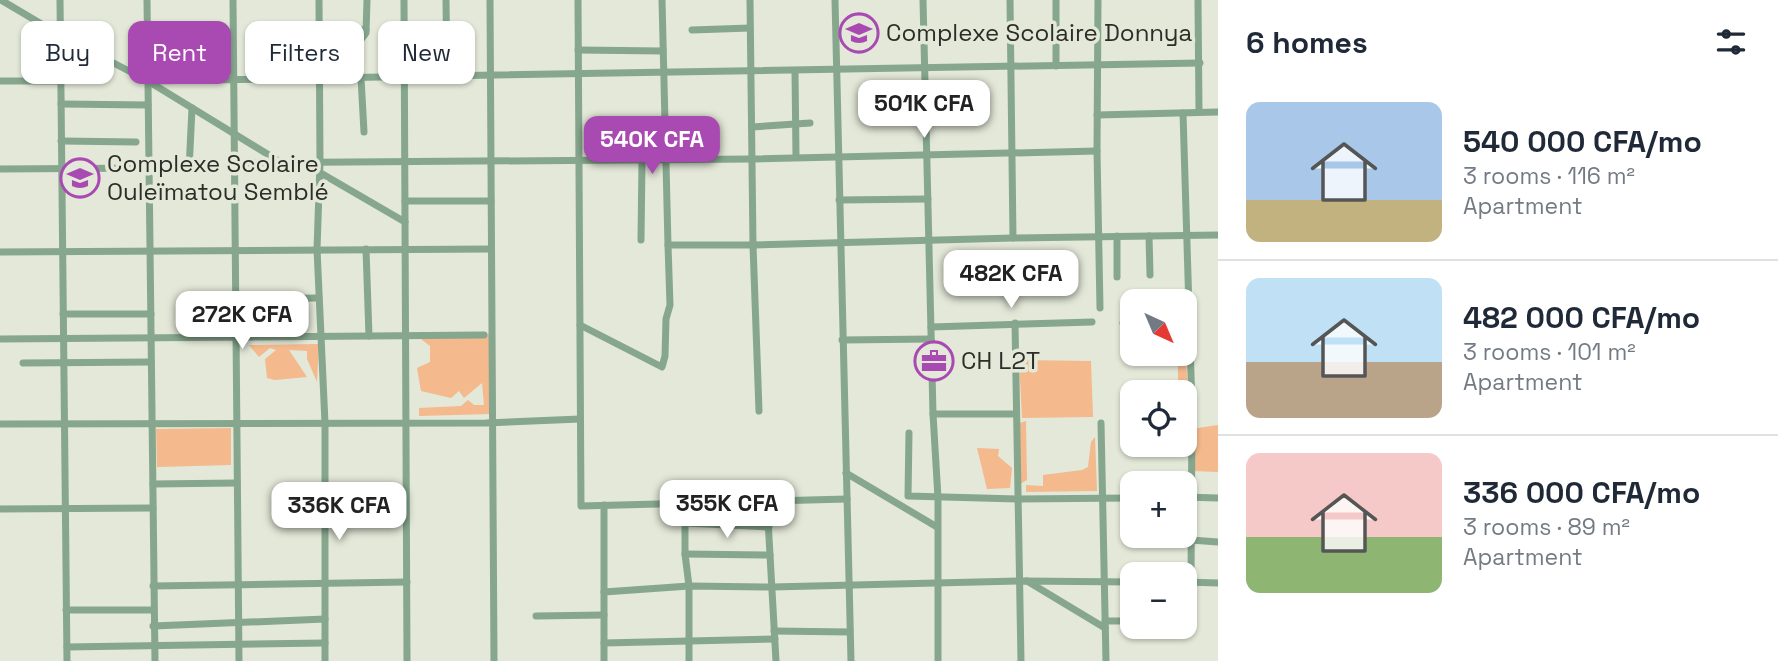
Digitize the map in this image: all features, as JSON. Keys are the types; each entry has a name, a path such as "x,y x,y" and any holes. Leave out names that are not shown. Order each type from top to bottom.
{"street":[{"path":"1,0 36,21"},
{"path":"60,0 60,21"},
{"path":"147,0 147,21"},
{"path":"233,0 239,661"},
{"path":"319,0 319,21"},
{"path":"364,35 367,0"},
{"path":"404,0 404,21"},
{"path":"446,0 446,21"},
{"path":"490,0 494,661"},
{"path":"578,0 581,506 689,501 696,504 846,499"},
{"path":"580,326 662,367 666,319 670,305 662,0"},
{"path":"750,0 753,245 760,411"},
{"path":"835,0 851,661"},
{"path":"923,0 933,414 938,498 938,661"},
{"path":"1010,0 1013,238"},
{"path":"1056,0 1056,66"},
{"path":"1098,0 1096,65 1100,308"},
{"path":"1198,0 1199,112"},
{"path":"692,30 750,28"},
{"path":"578,50 663,51"},
{"path":"475,76 1200,63"},
{"path":"795,71 796,157"},
{"path":"231,80 245,80"},
{"path":"0,81 21,81"},
{"path":"61,84 67,661"},
{"path":"148,84 155,661"},
{"path":"153,84 282,163"},
{"path":"319,84 317,249 325,423 325,661"},
{"path":"360,84 364,132"},
{"path":"405,84 407,661"},
{"path":"61,104 148,105"},
{"path":"189,170 192,108"},
{"path":"1097,115 1218,112"},
{"path":"1183,113 1187,289"},
{"path":"752,127 810,124"},
{"path":"61,141 136,142"},
{"path":"234,163 752,159 1097,151"},
{"path":"641,240 642,160"},
{"path":"0,169 149,168"},
{"path":"320,172 405,222"},
{"path":"839,200 928,199"},
{"path":"405,201 491,201"},
{"path":"668,246 1218,235"},
{"path":"1117,236 1117,277"},
{"path":"1149,236 1150,275"},
{"path":"366,248 369,336"},
{"path":"0,252 491,249"},
{"path":"236,299 319,298"},
{"path":"63,314 151,314"},
{"path":"931,327 1092,322"},
{"path":"1015,323 1017,499 1023,582 1021,661"},
{"path":"0,338 484,335"},
{"path":"842,340 931,339"},
{"path":"23,363 151,362"},
{"path":"1187,366 1188,471"},
{"path":"933,414 1015,414"},
{"path":"0,424 492,423 580,419"},
{"path":"1101,423 1106,661"},
{"path":"909,433 908,496 1120,498"},
{"path":"846,473 937,527"},
{"path":"153,484 237,483"},
{"path":"1197,497 1218,498"},
{"path":"689,501 685,523 689,586 689,661"},
{"path":"767,502 776,661"},
{"path":"604,505 604,661"},
{"path":"0,509 153,508"},
{"path":"685,523 769,527"},
{"path":"1197,540 1218,542"},
{"path":"685,554 770,555"},
{"path":"153,586 407,582"},
{"path":"1023,582 1105,624 1120,622"},
{"path":"604,592 689,586 1120,582"},
{"path":"1197,582 1218,583"},
{"path":"66,610 153,610"},
{"path":"536,616 604,615"},
{"path":"153,626 325,619"},
{"path":"604,643 850,632"},
{"path":"67,647 325,643"}],"shaded area":[{"path":"490,334 490,414 419,416 419,408 461,406 468,400 474,405 484,405 482,383 464,398 459,391 451,398 421,391 417,368 430,362 430,346 417,336"},
{"path":"319,344 317,382 307,359 307,351 289,350 307,377 275,380 267,378 265,359 276,350 270,348 259,357 249,345"},
{"path":"1019,360 1091,361 1093,417 1022,418"},
{"path":"1178,366 1187,366 1187,380 1178,380"},
{"path":"1026,421 1027,480 1020,484 1020,423"},
{"path":"1218,425 1218,472 1192,471 1192,457 1197,457 1197,428"},
{"path":"231,428 231,465 157,467 156,429"},
{"path":"1095,437 1097,491 1026,492 1026,485 1043,486 1043,475 1088,467 1091,442"},
{"path":"977,448 999,449 998,456 1012,468 1010,488 987,489"}],"place":[{"name":"Complexe Scolaire Donnya","path":"859,33"},
{"name":"Complexe Scolaire Ouleïmatou Semblé","path":"80,178"},
{"name":"CH L2T","path":"934,361"}]}
